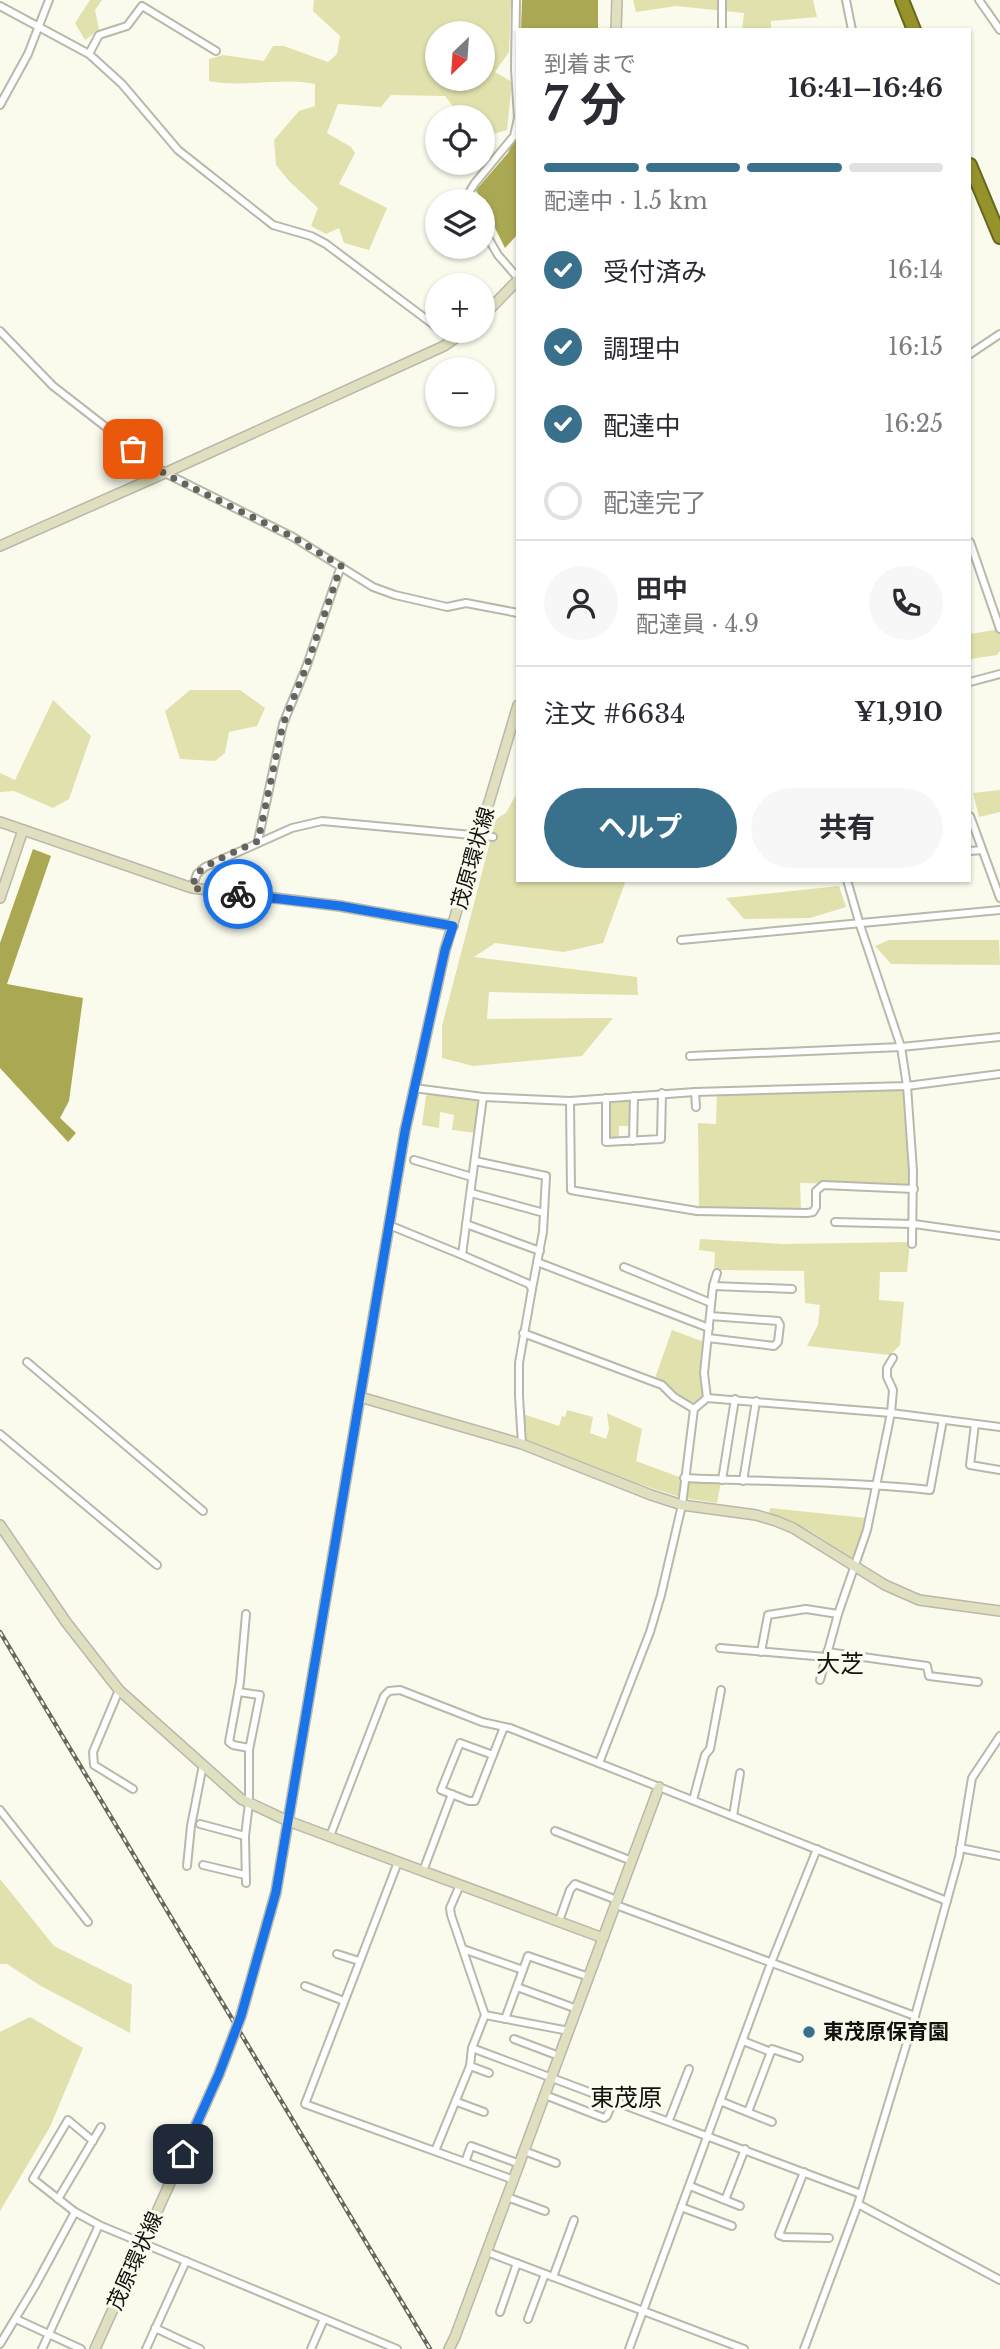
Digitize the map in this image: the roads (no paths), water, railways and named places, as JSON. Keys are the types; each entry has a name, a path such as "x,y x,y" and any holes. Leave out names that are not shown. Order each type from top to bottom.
{"highway":[{"path":"902,0 913,28"},
{"path":"971,167 1000,237"}],"street":[{"path":"0,105 28,54 48,0"},
{"path":"516,0 516,98"},
{"path":"616,28 617,0"},
{"path":"722,0 722,28"},
{"path":"846,0 852,28"},
{"path":"979,0 1000,30"},
{"path":"0,6 89,54 122,84 178,150 273,225 311,236 326,244 425,318"},
{"path":"89,54 99,35 127,26 142,6 216,51"},
{"path":"471,189 514,136 516,129"},
{"path":"495,248 516,276"},
{"path":"495,303 516,281"},
{"path":"0,331 53,386 165,474 293,537 373,587 447,607 466,603 516,613"},
{"path":"971,353 1000,334"},
{"path":"0,546 165,474 444,343"},
{"path":"971,545 1000,629"},
{"path":"258,841 283,724 307,665 341,566"},
{"path":"971,682 1000,674"},
{"name":"茂原環状線","path":"95,2349 219,2074 241,2016 276,1892 414,1088 445,950 516,712"},
{"path":"971,819 999,895"},
{"path":"192,888 197,874 205,867 258,841 292,828 321,821 493,837"},
{"path":"0,822 192,888 340,906 453,926"},
{"path":"0,898 23,830"},
{"path":"971,851 982,850"},
{"path":"848,882 901,1047 907,1086 914,1189 912,1244"},
{"path":"681,940 1000,910"},
{"path":"690,1056 901,1047 1000,1037"},
{"path":"414,1088 483,1097 570,1101 662,1093 907,1086 1000,1074"},
{"path":"695,1092 696,1107"},
{"path":"606,1098 606,1142 661,1139 662,1093"},
{"path":"633,1141 634,1096"},
{"path":"462,1255 483,1097"},
{"path":"570,1101 571,1190 696,1211 807,1213 816,1208 816,1191 823,1185 914,1189"},
{"path":"414,1160 472,1177"},
{"path":"475,1161 546,1176 540,1251 519,1363 522,1444"},
{"path":"471,1193 544,1213"},
{"path":"835,1222 914,1224 1000,1236"},
{"path":"466,1224 540,1251"},
{"path":"389,1225 529,1284 532,1289"},
{"path":"537,1262 709,1328"},
{"path":"624,1268 711,1303"},
{"path":"707,1398 704,1373 716,1273"},
{"path":"713,1286 792,1289"},
{"path":"708,1338 774,1346 778,1342 780,1325 778,1321 710,1316"},
{"path":"523,1333 662,1385 674,1397 694,1409"},
{"path":"820,1680 838,1614 867,1530 891,1413 893,1390 887,1377 887,1368 893,1358"},
{"path":"27,1362 203,1511"},
{"path":"360,1397 522,1444 682,1505 756,1515 776,1521 803,1534 885,1585 919,1600 1000,1611"},
{"path":"599,1763 662,1595 682,1505 694,1409 707,1398 891,1413 1000,1427"},
{"path":"722,1480 735,1399"},
{"path":"743,1482 757,1401"},
{"path":"684,1478 743,1482 877,1484 930,1490 943,1420"},
{"path":"975,1424 970,1465 1000,1470"},
{"path":"0,1434 157,1564"},
{"path":"0,1525 66,1622 119,1690 241,1800 288,1821 603,1938"},
{"path":"761,1652 768,1615 806,1609 838,1614"},
{"path":"246,1614 238,1692 229,1742 249,1748"},
{"path":"720,1648 826,1654 927,1666 929,1676 978,1682"},
{"path":"119,1690 93,1752 93,1761 94,1765 133,1789"},
{"path":"330,1836 378,1709 389,1691 400,1690 599,1763 947,1901"},
{"path":"693,1800 699,1773 710,1749 721,1690"},
{"path":"203,1865 246,1879 249,1748 260,1695 238,1692"},
{"path":"493,1755 460,1743 441,1790 468,1801 475,1801 504,1727"},
{"path":"804,2349 858,2204 915,2016 960,1848 972,1778 1000,1736"},
{"path":"187,1866 191,1826 203,1765"},
{"path":"733,1816 740,1773"},
{"path":"449,2349 659,1787"},
{"path":"423,1871 452,1794"},
{"path":"0,1810 88,1922"},
{"path":"200,1824 245,1836"},
{"path":"555,1831 632,1861"},
{"path":"960,1848 1000,1856"},
{"path":"629,2349 771,1963 817,1849"},
{"path":"398,1861 305,2104 514,2180"},
{"path":"559,1922 570,1890 575,1884 616,1903 915,2016"},
{"path":"435,2151 457,2102 470,2066 472,2048 485,2015 450,1908 460,1885"},
{"path":"463,1949 523,1970"},
{"path":"337,1954 359,1961"},
{"path":"505,2019 528,1956 589,1977"},
{"path":"305,1986 344,2001"},
{"path":"517,1987 577,2009"},
{"path":"485,2015 569,2031"},
{"path":"514,2039 559,2056"},
{"path":"743,2041 771,2052"},
{"path":"472,2048 861,2194"},
{"path":"748,2112 771,2052 775,2049 799,2058"},
{"path":"470,2066 489,2073"},
{"path":"669,2120 689,2069"},
{"path":"545,2095 604,2118 613,2101"},
{"path":"720,2101 772,2122"},
{"path":"457,2102 484,2112"},
{"path":"93,2141 68,2120 33,2179 75,2212 99,2225 393,2348"},
{"path":"58,2199 101,2127"},
{"path":"465,2162 471,2146 520,2164"},
{"path":"725,2200 745,2149"},
{"path":"524,2151 556,2163"},
{"path":"804,2172 779,2235 829,2238"},
{"path":"690,2186 740,2206"},
{"path":"507,2197 545,2211"},
{"path":"858,2204 1000,2280"},
{"path":"681,2207 732,2226"},
{"path":"0,2344 75,2212"},
{"path":"553,2277 574,2220"},
{"path":"42,2349 99,2225"},
{"path":"487,2252 744,2349"},
{"path":"146,2349 186,2261"},
{"path":"500,2312 517,2263"},
{"path":"528,2319 545,2274"},
{"path":"16,2319 81,2349"},
{"path":"311,2349 324,2319"},
{"path":"155,2328 200,2349"}],"railway":[{"path":"0,1632 430,2349"}],"place":[{"name":"東茂原保育園","path":"809,2032"}],"district":[{"name":"大芝","path":"840,1664"},
{"name":"東茂原","path":"626,2098"}]}
